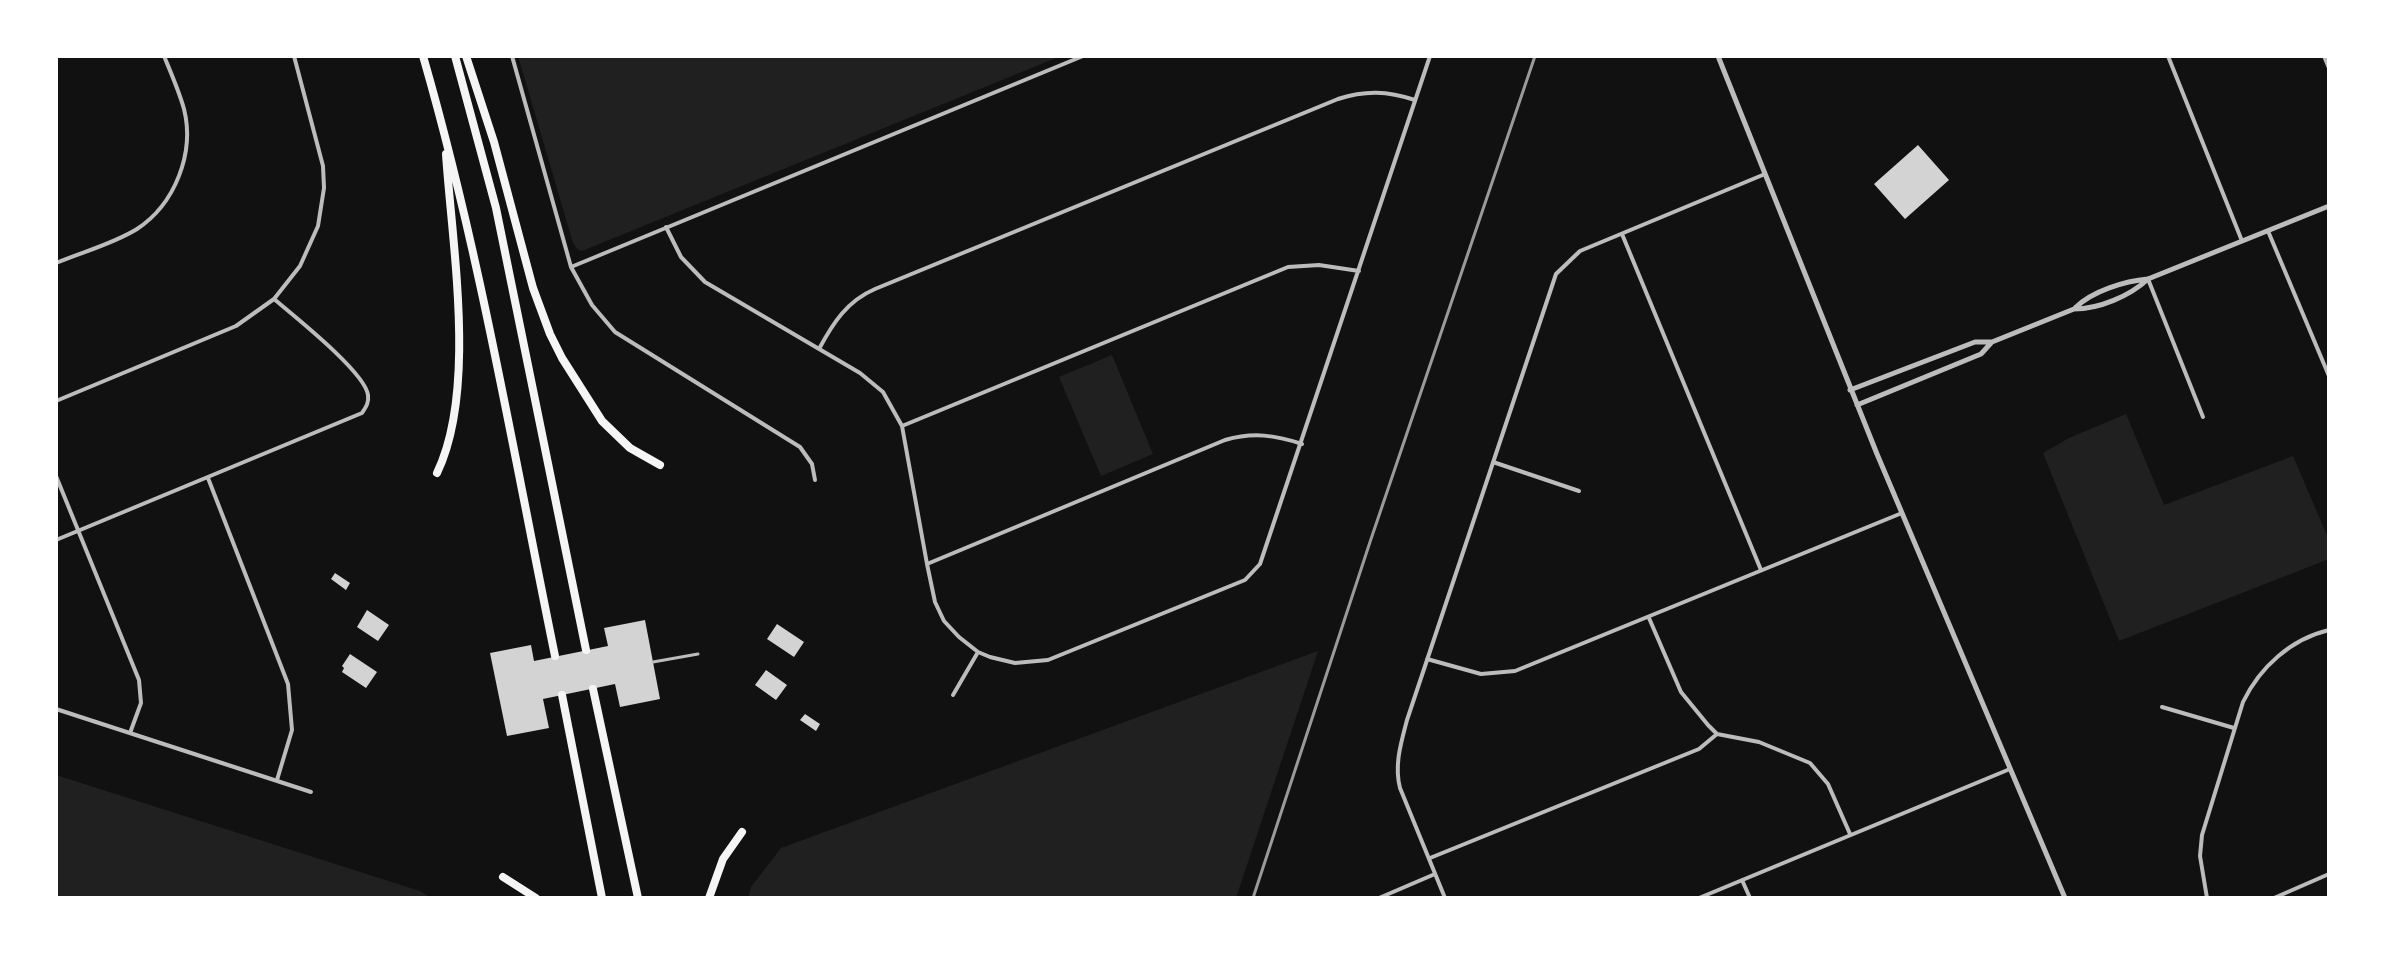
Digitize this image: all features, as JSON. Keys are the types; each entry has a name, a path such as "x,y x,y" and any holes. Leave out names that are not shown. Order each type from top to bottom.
{"highway":[{"path":"423,56 475,259 555,656"},
{"path":"455,56 477,130 499,224 586,650"},
{"path":"466,56 494,142 533,288 550,334 602,421 630,448 660,465"},
{"path":"437,473 454,424 459,331 444,129"},
{"path":"593,689 638,898"},
{"path":"562,695 602,898"},
{"path":"709,898 723,859 742,832"},
{"path":"503,877 536,898"}],"street":[{"path":"56,263 136,229 163,205 175,185 187,147 187,129 184,110 164,56"},
{"path":"56,401 217,336 256,313 287,285 305,256 318,226 322,207 323,166 294,56"},
{"path":"512,56 571,267 592,305 615,332 800,447 812,464 815,480"},
{"path":"571,267 1083,56"},
{"path":"666,227 681,257 705,282 874,383 890,402 902,426 935,602 944,621 978,652 1015,663 1048,660 1245,580 1263,558 1430,56"},
{"path":"1718,56 1850,390 2065,898"},
{"path":"2168,56 2242,241"},
{"path":"2324,56 2329,68"},
{"path":"819,349 847,306 875,289 1338,99 1367,91 1382,91 1415,100"},
{"path":"1445,898 1397,780 1399,750 1556,274 1572,255 1765,174"},
{"path":"2074,309 2083,300 2132,280 2148,279 2329,206"},
{"path":"2268,231 2329,376"},
{"path":"1622,234 1761,570"},
{"path":"902,426 1288,267 1319,265 1359,271"},
{"path":"1850,390 1975,342 1992,342 2074,309 2087,309 2136,290 2148,279"},
{"path":"2148,279 2203,417"},
{"path":"56,540 362,413 368,401 365,384 274,299"},
{"path":"1857,405 1981,354 1992,342"},
{"path":"927,564 1225,440 1265,434 1302,444"},
{"path":"1493,462 1579,491"},
{"path":"56,476 139,680 141,703 130,733"},
{"path":"208,478 288,684 292,730 277,780"},
{"path":"1427,659 1481,674 1503,674 1528,667 1902,513"},
{"path":"1649,618 1681,692 1717,734 1759,742 1810,763 1828,784 1850,834"},
{"path":"2207,898 2200,856 2202,835 2247,695 2267,667 2290,647 2329,630"},
{"path":"953,695 978,652"},
{"path":"653,662 698,654"},
{"path":"2162,707 2234,728"},
{"path":"56,709 311,792"},
{"path":"1429,859 1699,749 1717,734"},
{"path":"1699,898 2010,769"},
{"path":"1379,898 1435,874"},
{"path":"2274,898 2329,874"},
{"path":"1742,880 1750,898"}],"shaded area":[{"path":"518,56 1061,56 582,251 573,243"},
{"path":"1112,355 1153,454 1101,476 1059,377"},
{"path":"2126,414 2164,505 2293,456 2329,540 2329,559 2119,641 2043,453 2069,438"},
{"path":"1318,651 1236,898 748,898 751,887 781,848"},
{"path":"56,775 420,891 431,898 56,898"}],"building":[{"path":"1918,145 1949,180 1905,219 1874,184"},
{"path":"335,573 350,583 346,590 331,579"},
{"path":"367,610 389,625 378,641 357,627"},
{"path":"645,620 660,699 620,707 615,684 543,699 549,728 507,736 490,653 531,645 534,661 608,646 604,628"},
{"path":"777,624 804,642 794,657 767,639"},
{"path":"350,654 377,672 366,688 342,672 342,666"},
{"path":"766,670 787,685 776,700 755,685"},
{"path":"805,714 820,724 816,731 800,720"}],"railway":[{"path":"1253,898 1535,56"}]}
